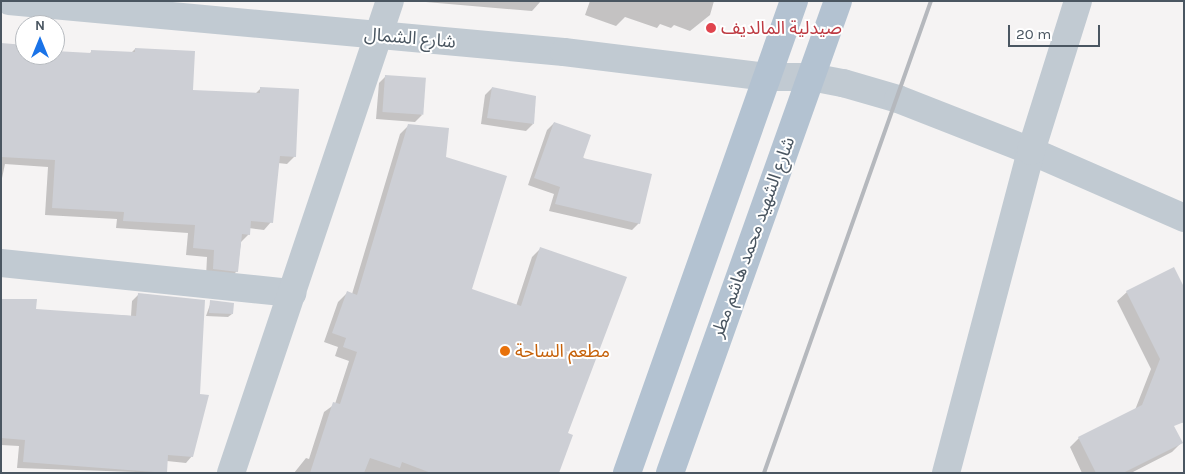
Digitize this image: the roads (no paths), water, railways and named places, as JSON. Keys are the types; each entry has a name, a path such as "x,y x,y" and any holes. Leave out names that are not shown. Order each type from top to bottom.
{"main road":[{"path":"626,473 794,1"},
{"name":"شارع الشهيد محمد هاشم مطر","path":"670,473 838,1"}],"street":[{"name":"شارع الشمال","path":"9,1 564,52 768,77 811,77 898,99 1031,151 1184,218"},
{"path":"231,473 376,35 390,1"},
{"path":"946,473 1031,151 1078,1"},
{"path":"1,263 292,293"}],"railway":[{"path":"764,473 931,1"}],"place":[{"name":"صيدلية المالديف","path":"711,28"},
{"name":"مطعم الساحة","path":"505,351"}]}
